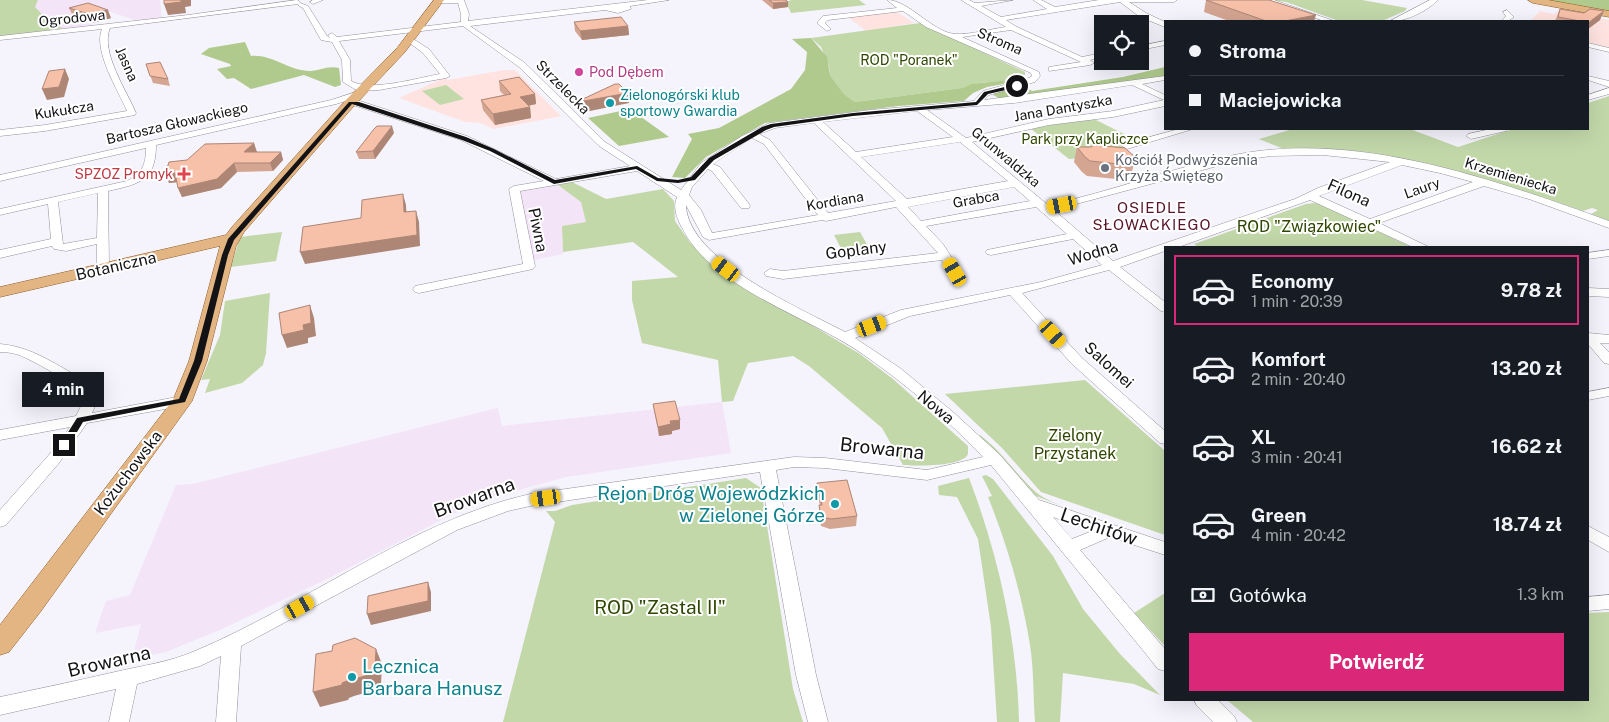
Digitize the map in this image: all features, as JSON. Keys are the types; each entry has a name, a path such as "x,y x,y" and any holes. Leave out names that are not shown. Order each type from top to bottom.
{"main road":[{"path":"414,34 438,0"},
{"path":"1533,0 1609,14"},
{"name":"Kożuchowska","path":"0,644 32,604 182,400 198,361 229,244 347,101 414,34"},
{"name":"Botaniczna","path":"0,292 197,246 229,244"}],"street":[{"path":"438,0 462,0 465,14 464,24"},
{"path":"611,9 621,5 666,0"},
{"name":"Stroma","path":"890,0 925,22 1035,72 1036,76 1026,83 986,93"},
{"path":"964,0 1000,19 1012,28 1090,63 1052,69"},
{"path":"974,5 1010,0"},
{"path":"1036,0 1054,10"},
{"path":"1000,19 1122,0 1174,0"},
{"path":"1122,0 1143,15 1164,25"},
{"path":"1267,0 1327,20"},
{"path":"1396,20 1435,0"},
{"path":"307,2 306,7 324,38 335,40 414,34 464,24 561,13 611,9 624,11 650,2"},
{"path":"307,2 335,40 346,60 348,84 358,88 347,101 464,138 492,150 554,182"},
{"name":"Ogrodowa","path":"2,38 307,2"},
{"path":"621,5 629,8"},
{"path":"827,29 820,23 826,18 904,9"},
{"path":"1506,20 1510,17 1507,12"},
{"name":"Strzelecka","path":"464,24 522,65 596,138 637,168 682,195"},
{"name":"Jasna","path":"107,26 102,38 103,44 109,64 116,74 132,113"},
{"path":"954,36 1012,28"},
{"name":"Bartosza Głowackiego","path":"0,178 314,106 347,101 378,88 446,76 414,34"},
{"path":"1149,46 1164,43"},
{"path":"1590,47 1609,50"},
{"path":"1082,59 1094,57"},
{"path":"682,195 693,178 712,159 773,125 918,108 1000,101 1135,84 1164,78"},
{"path":"1589,78 1609,84"},
{"path":"1135,84 1164,98"},
{"path":"1589,98 1609,91"},
{"path":"977,103 986,93 989,98 1000,101"},
{"name":"Jana Dantyszka","path":"855,155 996,135 1048,122 1113,114 1164,103"},
{"name":"Grunwaldzka","path":"918,108 964,140 1111,266 1164,307"},
{"name":"Kukułcza","path":"0,133 132,113"},
{"path":"814,119 855,155 903,204 946,256 955,272"},
{"path":"1127,146 1184,130"},
{"path":"1471,136 1487,130"},
{"path":"752,135 767,142 826,218"},
{"path":"0,212 103,190 130,182 145,174 150,165 151,144"},
{"name":"Krzemieniecka","path":"1042,206 1073,203 1216,162 1251,155 1323,152 1403,161 1484,182 1557,205 1609,225"},
{"name":"Wodna","path":"1168,246 1312,196 1322,190 1403,161"},
{"path":"705,165 716,169 745,206"},
{"name":"Piwna","path":"419,289 528,266 514,189 637,168"},
{"path":"657,180 678,182 693,178"},
{"name":"Laury","path":"1371,222 1484,182"},
{"name":"Kordiana","path":"682,195 694,205 709,237 826,218 1016,183"},
{"path":"103,190 103,268"},
{"name":"Nowa","path":"682,195 680,207 684,223 704,252 753,286 867,351 971,436 1033,504 1116,607 1164,662"},
{"name":"Filona","path":"1312,196 1422,246"},
{"path":"53,200 58,247 66,248 102,240"},
{"name":"Grabca","path":"920,224 1042,206"},
{"path":"991,252 1077,235"},
{"path":"0,254 58,241"},
{"path":"1182,241 1189,246"},
{"name":"Wodna","path":"845,337 906,313 1013,291 1111,266 1164,247"},
{"path":"1589,256 1609,253"},
{"name":"Goplany","path":"770,273 783,275 946,256"},
{"name":"Salomei","path":"1013,291 1077,361 1164,438"},
{"path":"1589,292 1609,293"},
{"path":"1589,338 1609,339"},
{"path":"1589,339 1609,360"},
{"path":"0,348 24,351 80,384 88,391 90,399 74,433 45,470 0,521"},
{"path":"1589,396 1609,392"},
{"path":"0,435 182,400"},
{"name":"Browarna","path":"0,706 178,666 232,643 451,526 504,506 530,500 794,462 810,462 927,475 994,459"},
{"path":"767,465 806,675 818,722"},
{"name":"Lechitów","path":"1033,504 1164,549"},
{"path":"1068,548 1110,530"},
{"path":"1589,533 1609,546"},
{"path":"1589,604 1609,602"},
{"path":"226,722 232,643"},
{"path":"119,722 128,678"},
{"path":"1205,701 1227,722"}],"shaded area":[{"path":"38,0 160,0 162,19 138,21 102,9 68,17 93,25 60,29 61,27 44,16 35,7"},
{"path":"1540,11 1554,14 1558,11 1609,20 1609,48 1589,44 1589,20 1531,20"},
{"path":"897,12 914,23 866,31 848,17"},
{"path":"504,70 515,70 561,116 493,129 481,123 465,122 399,98 442,79 446,78 448,80"},
{"path":"554,182 581,202 587,223 562,226 563,254 528,261 514,189"},
{"path":"722,402 731,453 566,477 490,498 451,515 331,577 222,629 166,652 132,659 141,624 95,633 106,601 130,595 176,485 193,484 498,408 502,426"}],"green space":[{"path":"0,0 38,0 35,7 44,16 61,27 60,29 0,37"},
{"path":"792,0 859,0 866,5 791,13 783,2"},
{"path":"1269,0 1362,0 1407,8 1405,11 1384,20 1336,20 1286,2"},
{"path":"1545,0 1609,0 1609,12"},
{"name":"ROD \"Poranek\"","path":"920,23 1025,72 1025,75 1010,80 970,85 962,88 855,102 844,94 830,75 829,66 821,47 811,38"},
{"path":"811,38 827,57 830,75 844,94 855,102 1018,79 1014,82 987,87 973,93 964,101 898,106 765,123 706,157 685,178 672,177 692,139 688,134 719,128 791,89 805,70 807,52 792,39"},
{"path":"245,42 251,56 266,57 293,68 308,71 331,67 339,68 341,85 335,87 304,75 251,89 234,78 227,79 217,69 231,66 230,64 201,54 209,48"},
{"path":"1164,67 1164,77 1001,99 993,95 996,92 1024,86 1032,91 1123,77"},
{"path":"446,85 464,99 440,105 422,91"},
{"path":"1609,96 1609,221 1591,214 1598,210 1592,208 1583,211 1502,184 1415,161 1363,152 1284,149 1259,139 1290,130 1413,130 1458,147 1510,130 1589,130 1589,103"},
{"path":"630,109 669,137 619,146 588,118"},
{"name":"Park przy Kapliczce","path":"1094,119 1138,141 1127,146 1114,156 1069,159 1031,129 1059,123"},
{"path":"572,182 606,199 663,189 674,201 675,221 700,253 726,274 860,354 893,379 968,446 968,454 964,458 948,463 903,465 882,428 809,366 793,356 748,363 733,401 722,402 718,360 642,343 632,300 632,281 678,277 633,242 563,252 562,226 586,222 581,202 558,185"},
{"name":"ROD \"Związkowiec\"","path":"1315,203 1323,205 1409,246 1197,246 1194,244 1306,204"},
{"path":"282,232 276,261 231,267 240,237"},
{"path":"860,232 873,255 846,258 834,235"},
{"path":"270,293 266,353 263,365 242,383 205,393 210,379 201,380 220,335 225,301"},
{"name":"Zielony Przystanek","path":"1085,380 1164,450 1164,535 1041,492 1002,448 945,394"},
{"path":"980,435 995,448 1037,493 1061,506 1036,496 977,436"},
{"path":"986,475 993,479 1053,556 1083,609 1120,654 1160,695 1134,684 1063,673 1060,722 1035,722 1032,664 1027,626 1013,570 988,497 992,496 982,476"},
{"name":"ROD \"Zastal II\"","path":"746,478 761,488 793,689 803,722 503,722 555,522 546,511 555,511 572,505"},
{"path":"969,478 989,538 1004,598 1015,660 1019,722 997,722 991,627 978,539 957,497 939,495 938,486"},
{"path":"1164,594 1164,645 1134,613"},
{"path":"1609,612 1609,722 1253,722 1228,701 1589,701 1589,613"}],"building":[{"path":"164,0 181,0 181,2 164,4"},
{"path":"769,0 786,0 788,2 773,3"},
{"path":"1206,0 1269,0 1316,15 1290,20 1263,20"},
{"path":"88,3 108,10 89,14 69,8"},
{"path":"1560,9 1584,13 1590,9 1604,11 1589,22 1589,20 1558,17"},
{"path":"621,17 628,26 580,31 574,22"},
{"path":"160,62 168,79 150,76 146,64"},
{"path":"65,69 59,87 42,89 49,71"},
{"path":"519,77 535,94 520,97 530,107 493,114 481,100 511,94 499,81"},
{"path":"615,84 619,84 628,93 584,101 583,99"},
{"path":"377,126 392,126 373,151 356,152 374,129"},
{"path":"254,143 244,152 281,152 270,163 234,163 217,179 178,188 175,173 165,174 169,162 187,160 205,144"},
{"path":"1094,145 1125,148 1135,157 1129,158 1131,162 1120,162 1119,164 1090,161 1077,147 1091,147"},
{"path":"403,194 404,212 416,211 417,235 300,252 303,227 361,218 362,200"},
{"path":"310,305 311,323 303,325 304,330 282,335 279,313"},
{"path":"675,401 680,420 670,421 671,424 658,427 653,404"},
{"name":"Rejon Dróg Wojewódzkich w Zielonej Górze","path":"847,480 857,516 831,519 821,517 819,505 822,505 817,483"},
{"path":"428,582 428,601 367,614 368,596"},
{"path":"355,638 376,649 375,669 372,674 347,681 342,683 342,685 313,692 316,654 332,651 333,645"}],"place":[{"name":"Pod Dębem","path":"579,72"},
{"name":"Zielonogórski klub sportowy Gwardia","path":"610,103"},
{"name":"Kościół Podwyższenia Krzyża Świętego","path":"1105,168"},
{"name":"SPZOZ Promyk","path":"184,174"},
{"name":"Rejon Dróg Wojewódzkich w Zielonej Górze","path":"835,504"},
{"name":"Lecznica Barbara Hanusz","path":"352,677"}],"district":[{"name":"OSIEDLE SŁOWACKIEGO","path":"1152,216"}],"route":[{"path":"64,445 74,433 80,420 182,400 189,387 198,361 225,255 231,239 350,103 358,103 464,138 492,150 554,182 637,168 657,180 678,182 693,178 712,159 764,128 773,125 853,114 977,103 986,93 1017,86"}]}
